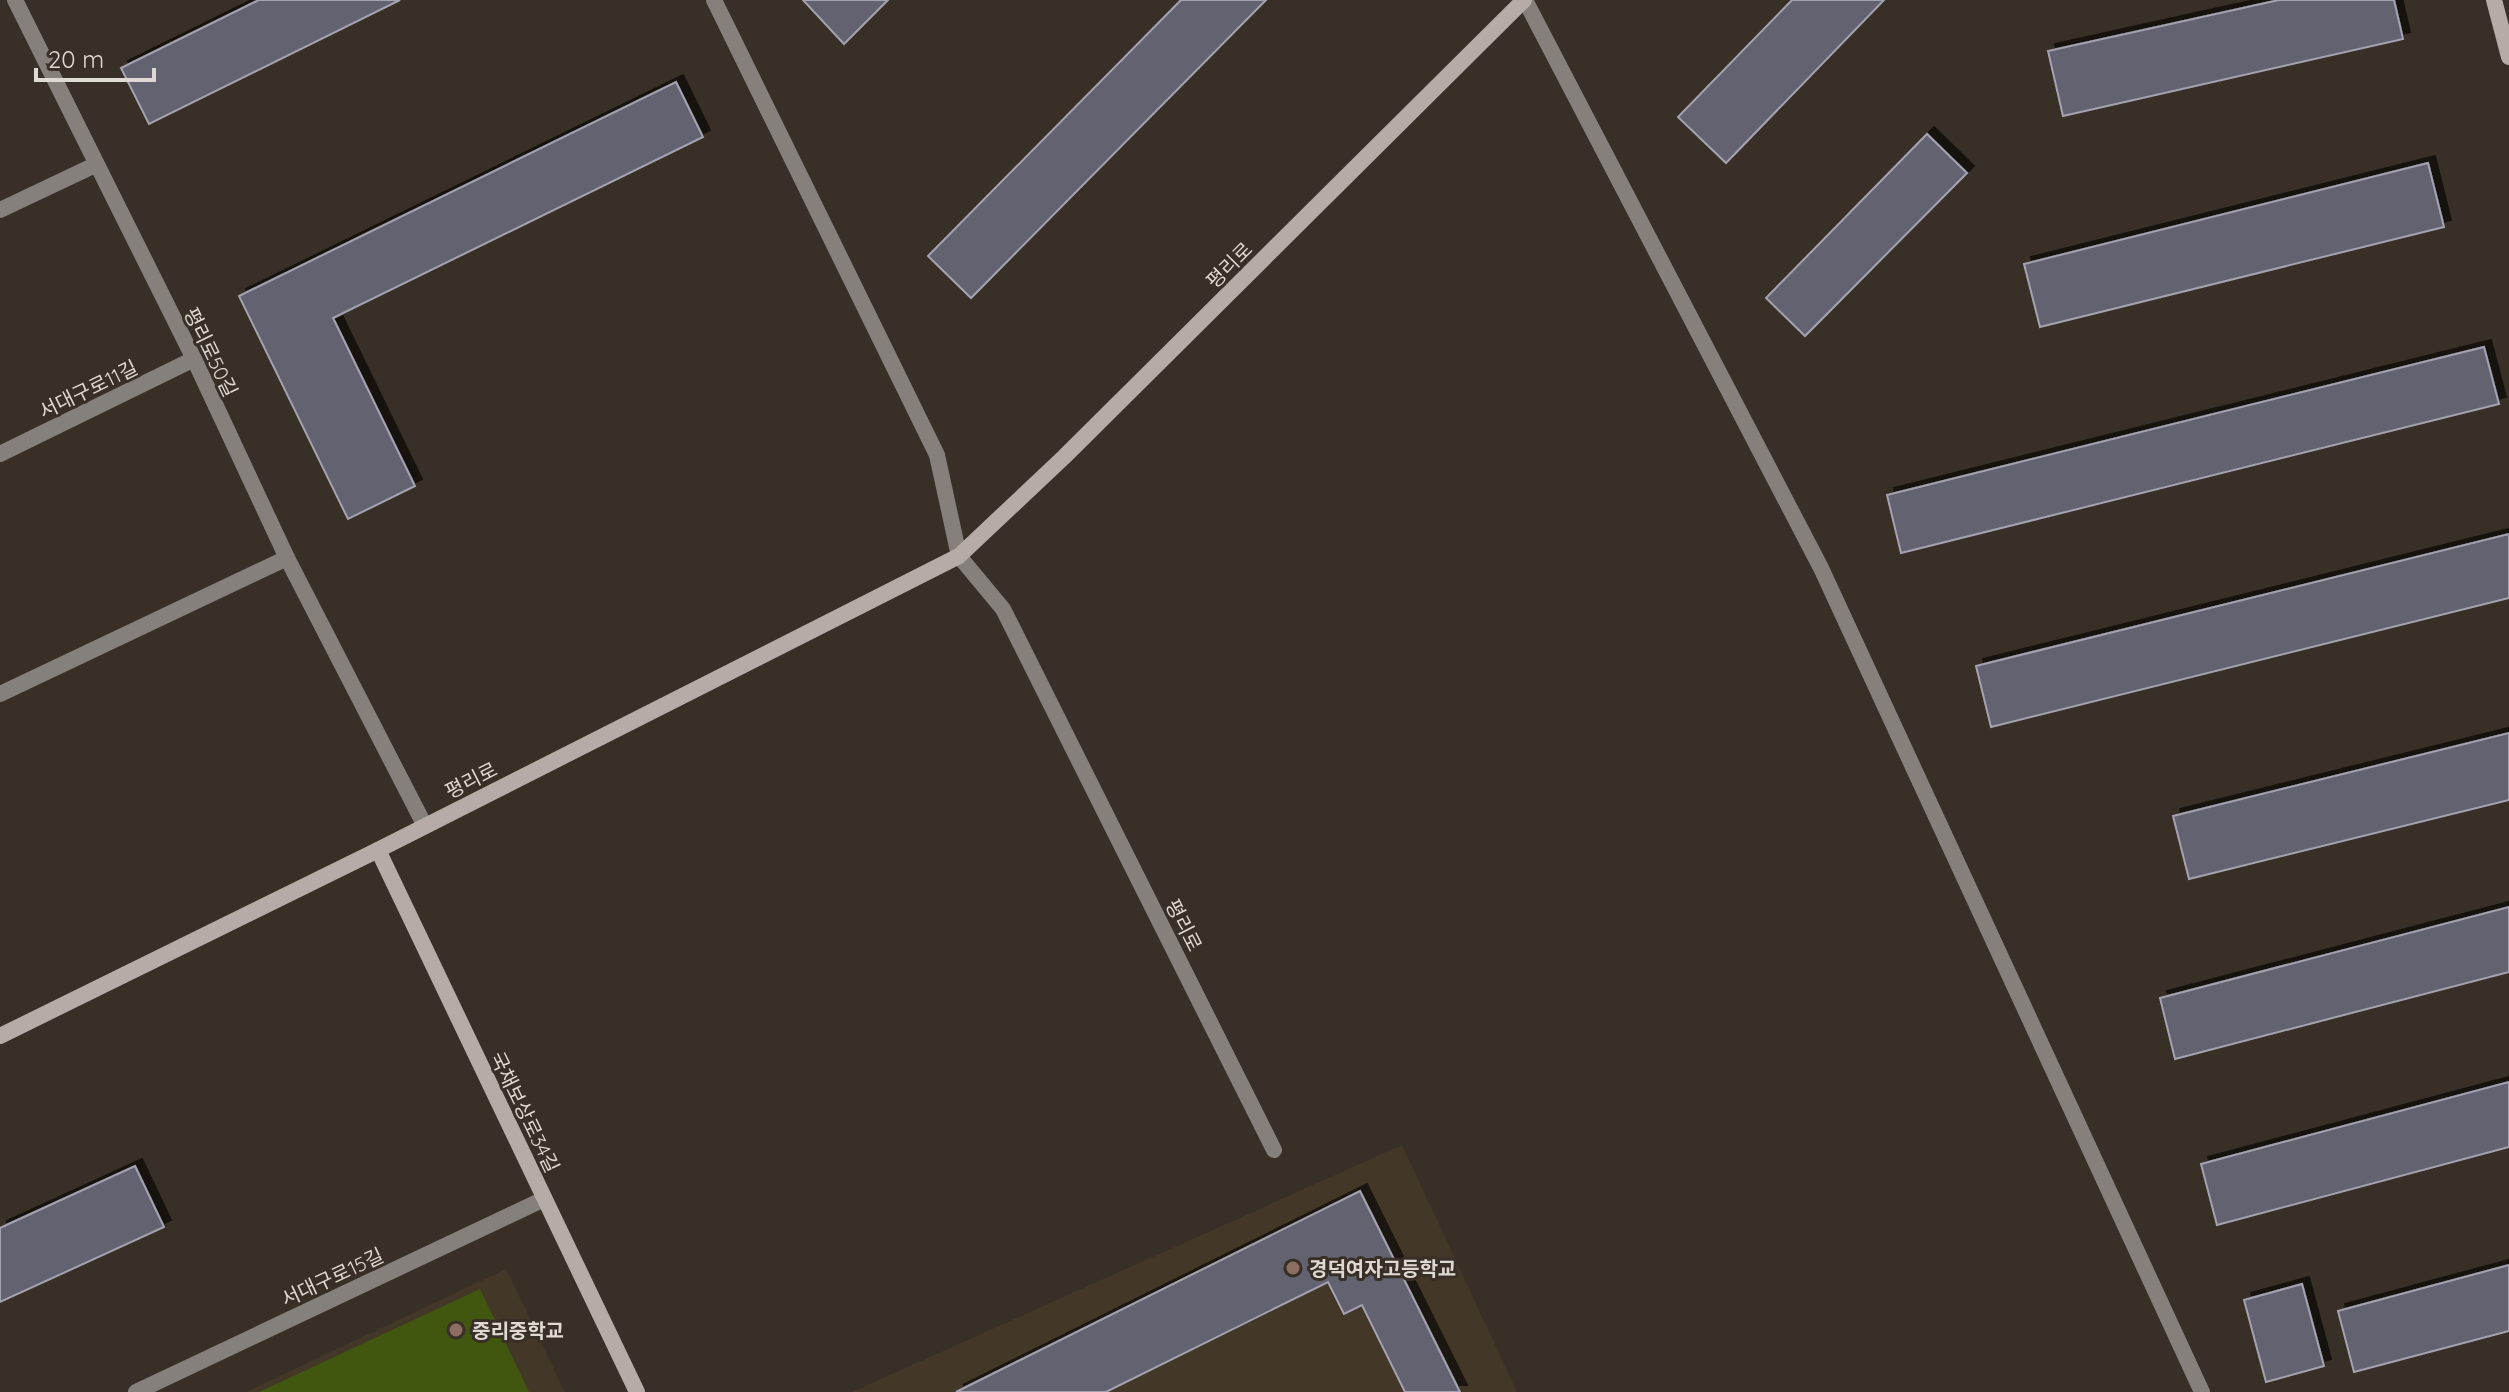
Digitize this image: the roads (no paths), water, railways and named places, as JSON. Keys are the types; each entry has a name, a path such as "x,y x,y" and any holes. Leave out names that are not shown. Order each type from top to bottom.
{"main road":[{"name":"평리로","path":"0,1036 378,850 959,556 1064,457 1524,0"},
{"path":"2494,0 2509,57"},
{"name":"국채보상로34길","path":"378,850 637,1392"}],"street":[{"name":"평리로50길","path":"15,0 194,359 287,558 425,826"},
{"path":"714,0 937,455 959,556"},
{"path":"1524,0 1821,568 2202,1392"},
{"path":"0,210 95,165"},
{"name":"서대구로11길","path":"0,454 194,359"},
{"name":"평리로","path":"959,556 1003,609 1274,1150"},
{"path":"0,694 287,558"},
{"name":"서대구로15길","path":"136,1392 544,1199"}],"place":[{"name":"경덕여자고등학교","path":"1293,1268"},
{"name":"중리중학교","path":"456,1330"}]}
